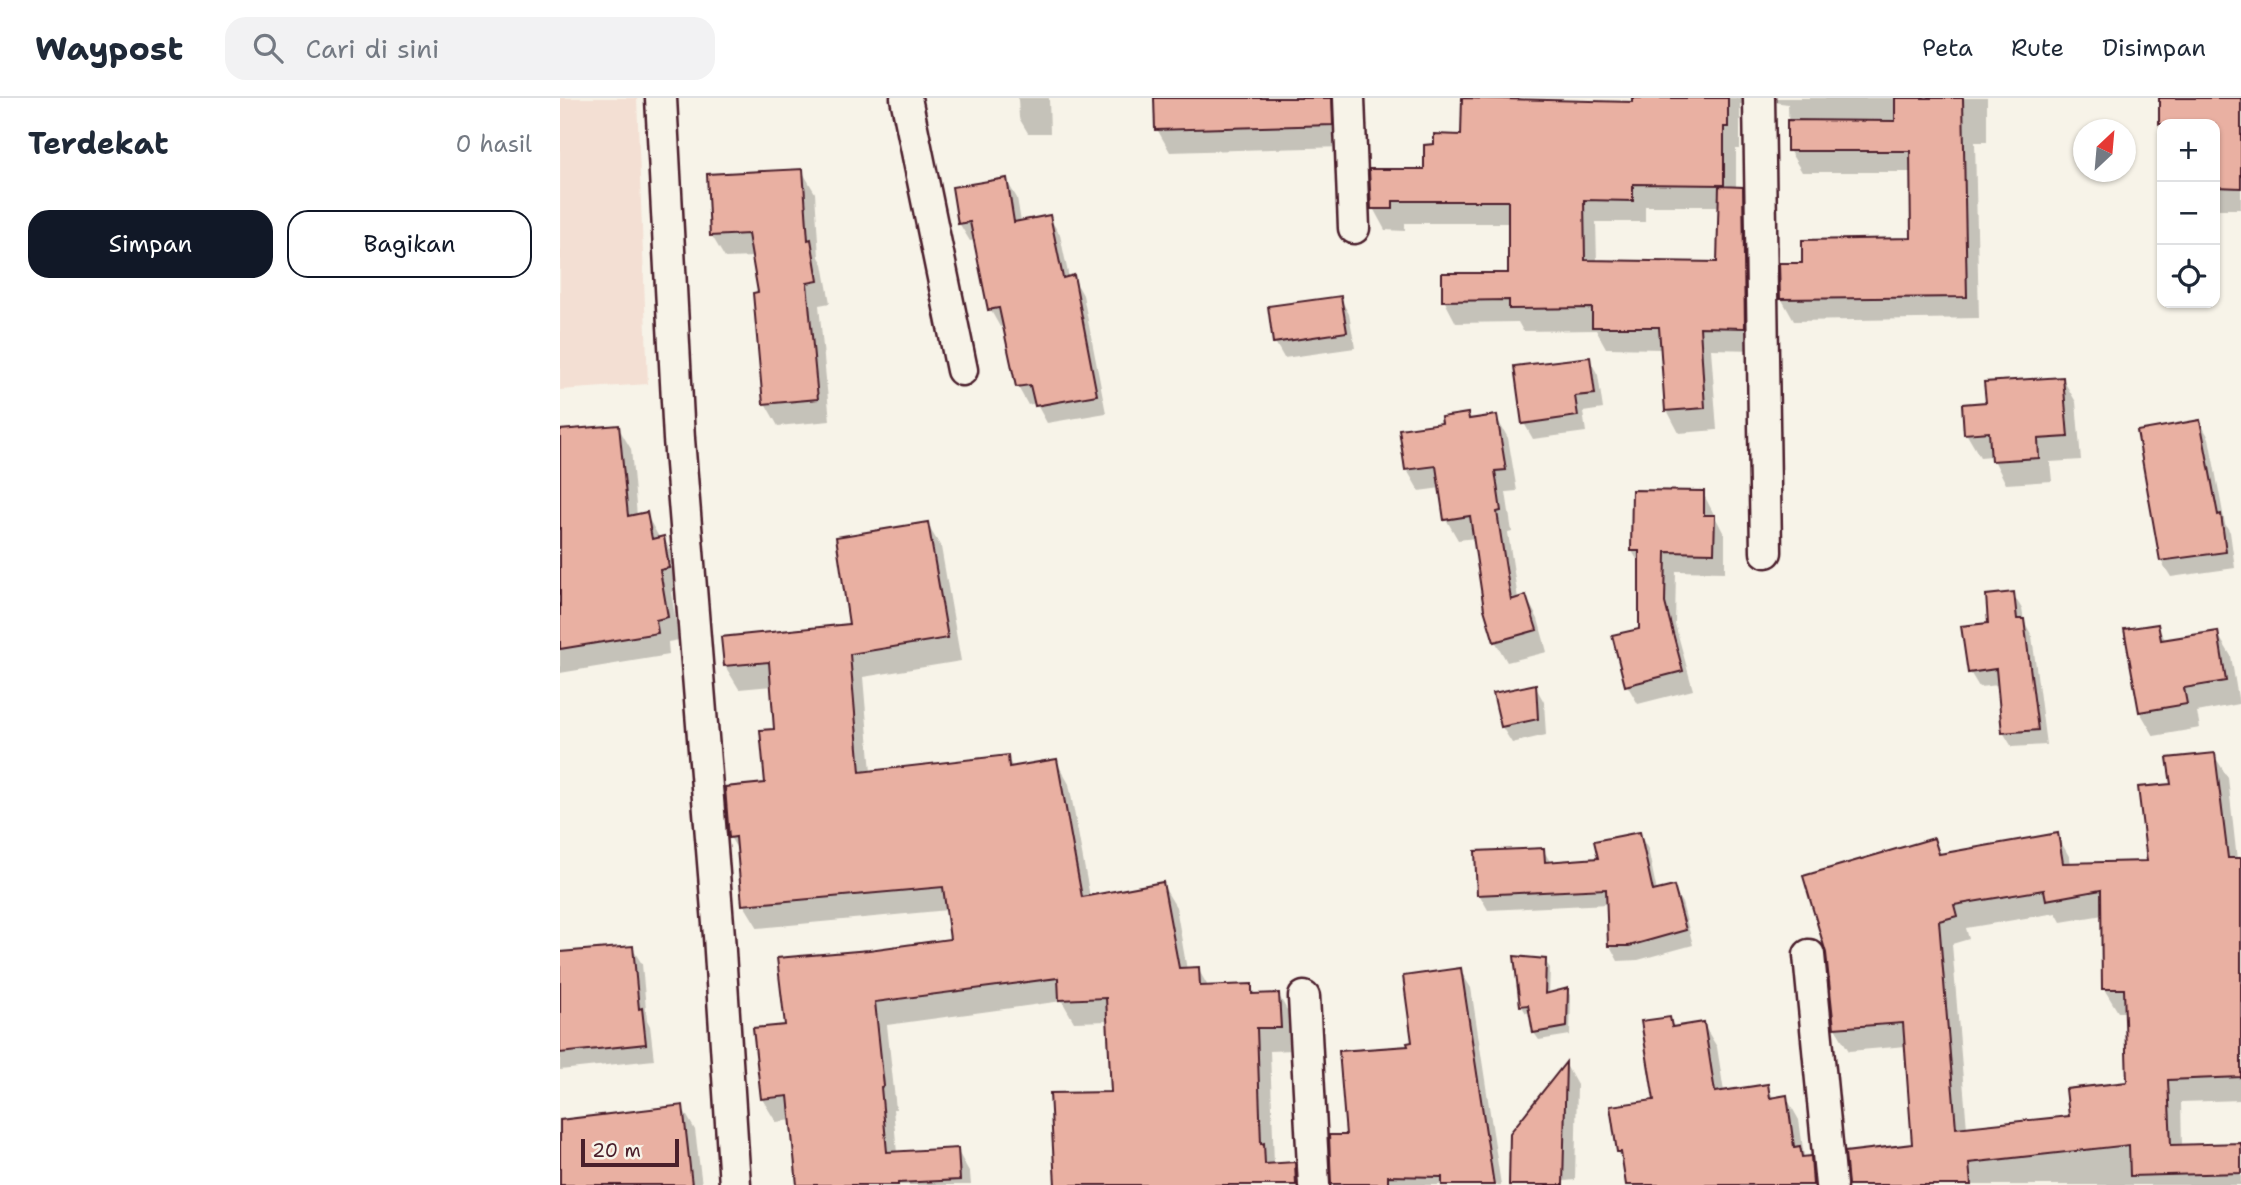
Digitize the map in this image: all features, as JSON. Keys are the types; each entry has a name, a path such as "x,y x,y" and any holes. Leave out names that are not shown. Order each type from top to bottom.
{"street":[{"path":"661,98 679,439 719,936 735,1185"},
{"path":"906,98 962,370"},
{"path":"1349,98 1354,228"},
{"path":"1759,98 1766,552"},
{"path":"1809,955 1832,1185"},
{"path":"1304,998 1314,1185"}],"shaded area":[{"path":"560,98 637,98 648,384 560,390"}],"building":[{"path":"1154,98 1332,98 1333,125 1155,130"},
{"path":"1462,98 1632,102 1632,98 1728,98 1728,127 1724,127 1724,185 1633,184 1633,201 1584,200 1585,260 1717,262 1719,186 1743,187 1745,328 1700,327 1705,408 1665,411 1659,327 1592,327 1592,308 1509,309 1509,300 1442,301 1442,273 1508,273 1508,201 1393,201 1393,209 1371,209 1369,169 1424,169 1424,145 1434,144 1434,134 1461,135"},
{"path":"1895,98 1963,98 1967,297 1780,299 1779,263 1802,263 1802,240 1911,238 1910,151 1787,151 1787,120 1895,121"},
{"path":"2159,98 2241,98 2241,188 2220,187 2220,119 2159,119"},
{"path":"803,169 808,240 811,239 818,281 807,283 818,399 763,404 753,293 758,292 748,234 710,236 707,174"},
{"path":"1007,178 1014,222 1050,215 1063,278 1074,275 1097,395 1035,406 1030,385 1016,387 999,308 988,310 970,222 958,224 952,187"},
{"path":"1341,296 1347,332 1273,343 1268,306"},
{"path":"1590,357 1595,394 1575,396 1578,416 1522,424 1514,366"},
{"path":"2063,377 2068,437 2038,439 2039,458 1991,461 1989,432 1964,434 1962,404 1986,402 1984,382"},
{"path":"1468,413 1469,419 1497,415 1506,470 1495,471 1501,511 1497,512 1511,600 1526,595 1537,630 1494,642 1484,609 1470,516 1444,520 1436,466 1405,470 1399,429 1442,423 1441,417"},
{"path":"2200,420 2218,515 2221,514 2226,552 2160,561 2137,431"},
{"path":"619,425 628,516 647,512 652,539 664,536 669,568 660,570 668,617 656,620 658,633 560,649 560,430"},
{"path":"1632,490 1704,491 1704,515 1715,515 1714,553 1666,552 1665,603 1683,671 1625,686 1612,635 1639,629 1639,551 1631,551"},
{"path":"928,522 948,638 850,654 860,772 1008,755 1009,767 1057,759 1082,897 1163,882 1179,968 1199,967 1200,986 1252,984 1252,994 1279,993 1281,1028 1257,1028 1261,1144 1264,1143 1265,1164 1295,1162 1296,1185 1055,1185 1050,1093 1111,1092 1106,998 1059,1000 1058,978 875,1002 884,1086 881,1087 887,1152 958,1148 960,1180 898,1185 797,1185 788,1096 761,1099 753,1028 785,1025 777,958 950,939 943,887 742,905 736,837 729,838 725,787 765,783 760,730 774,729 769,662 724,666 721,637 849,624 836,537"},
{"path":"2014,592 2017,619 2024,619 2038,730 2002,733 1996,669 1968,673 1961,626 1988,623 1986,595"},
{"path":"2158,624 2161,640 2218,631 2226,681 2184,688 2187,704 2139,712 2124,629"},
{"path":"1536,684 1538,719 1501,727 1493,693"},
{"path":"2215,753 2228,858 2241,858 2241,1077 2168,1080 2171,1145 2241,1143 2241,1173 2130,1176 2129,1145 1969,1163 1971,1185 1848,1185 1845,1152 1912,1144 1903,1023 1834,1028 1826,953 1803,876 1934,838 1939,854 2058,833 2063,863 2147,861 2138,787 2171,784 2167,758","holes":["2044,890 2046,900 2101,890 2102,989 2124,989 2127,1082 2066,1089 2069,1116 1956,1128 1939,921 1957,916 1954,905"]},
{"path":"1640,832 1653,891 1674,886 1686,930 1629,946 1608,946 1606,889 1477,895 1475,851 1544,848 1545,862 1598,858 1594,841"},
{"path":"633,946 639,1009 642,1008 646,1044 560,1053 560,952"},
{"path":"1514,956 1546,959 1545,994 1568,988 1567,1027 1533,1033 1528,1005 1520,1006"},
{"path":"1461,968 1494,1185 1442,1185 1442,1177 1388,1176 1388,1184 1331,1184 1329,1135 1346,1135 1339,1051 1408,1046 1407,1043 1412,1042 1403,976"},
{"path":"1670,1017 1672,1027 1704,1022 1715,1092 1768,1084 1770,1098 1787,1095 1794,1147 1800,1146 1802,1157 1811,1156 1813,1185 1626,1185 1621,1152 1617,1152 1610,1106 1654,1100 1641,1021"},
{"path":"1566,1062 1563,1185 1509,1185 1510,1133"},
{"path":"683,1105 692,1185 560,1185 560,1120"}]}
